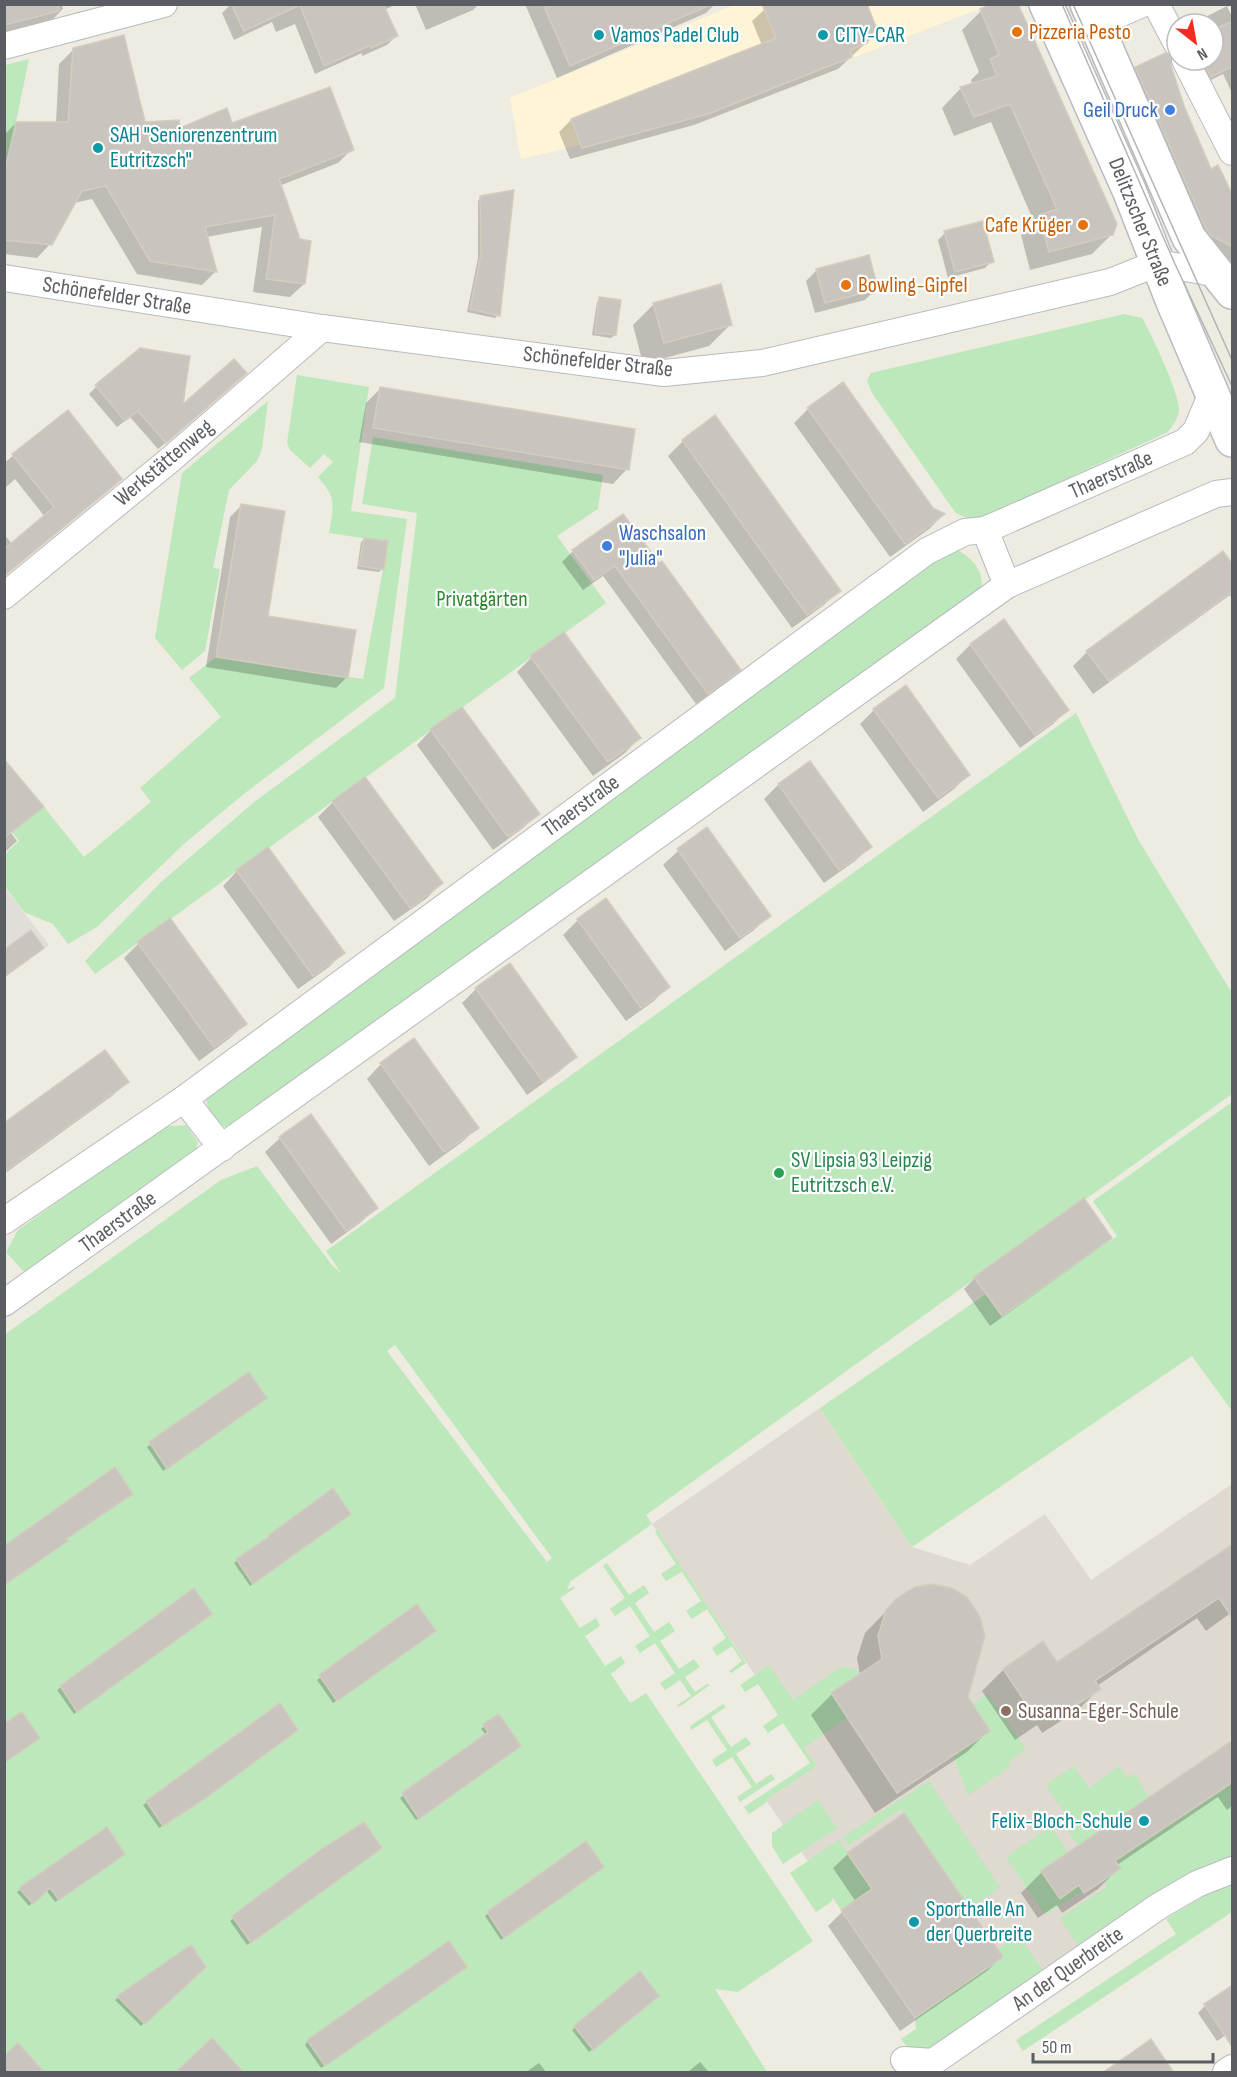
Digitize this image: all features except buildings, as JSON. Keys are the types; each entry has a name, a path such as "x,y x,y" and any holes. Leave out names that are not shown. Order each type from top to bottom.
{"main road":[{"name":"Delitzscher Straße","path":"1046,4 1130,190 1177,312 1233,440"},
{"name":"Delitzscher Straße","path":"1091,14 1189,238 1228,281"}],"street":[{"path":"4,46 164,4"},
{"path":"1091,14 1142,4"},
{"path":"1156,4 1165,21"},
{"path":"1191,72 1233,152"},
{"path":"1158,262 1228,281"},
{"name":"Schönefelder Straße","path":"4,278 322,327 664,373 762,363 1110,282 1158,262"},
{"name":"Werkstättenweg","path":"4,596 171,459 322,327"},
{"name":"Thaerstraße","path":"4,1221 184,1099 927,551 964,532 985,530 1185,442 1196,431 1212,393"},
{"name":"Thaerstraße","path":"8,1295 222,1148 1007,585 1216,494 1233,492"},
{"path":"985,530 1007,585"},
{"path":"184,1099 222,1148"},
{"name":"An der Querbreite","path":"904,2060 933,2062 1159,1906 1197,1884 1233,1869"},
{"path":"1226,2073 1233,2068"}],"shaded area":[{"path":"734,5 989,5 708,114 521,159 510,98"},
{"path":"4,887 49,945 5,977 4,977"},
{"name":"Susanna-Eger-Schule","path":"820,1408 912,1547 970,1565 1045,1514 1091,1580 1232,1484 1232,1859 1194,1873 1146,1898 1079,1947 932,2047 915,2018 766,1800 817,1766 652,1524"}],"green space":[{"path":"29,59 5,175 5,65"},
{"path":"1124,314 1142,318 1165,365 1179,411 1172,427 1168,432 988,515 967,518 955,512 872,393 867,381 871,373"},
{"path":"297,375 369,387 351,511 407,519 384,688 245,793 185,843 97,927 68,944 53,924 24,912 5,887 5,854 19,841 12,832 44,807 84,857 151,802 140,788 221,717 189,678 216,657 363,679 388,542 329,533 332,516 331,497 318,477 333,462 324,454 310,468 290,450 287,443"},
{"path":"268,401 262,449 257,461 229,490 213,568 220,569 205,651 182,670 155,638 182,473"},
{"name":"Privatgärten","path":"373,437 603,475 598,509 557,536 606,603 95,974 85,961 160,883 253,803 395,698 417,513 362,504"},
{"path":"953,548 966,555 976,566 981,578 980,593 230,1129 213,1118 206,1099"},
{"path":"1076,713 1139,841 1232,993 1232,1094 646,1515 652,1524 570,1582 567,1590 574,1586 575,1588 560,1598 580,1628 596,1618 600,1626 585,1636 605,1666 621,1656 625,1663 611,1674 630,1703 646,1693 813,1941 738,1992 715,1989 767,2072 5,2072 4,1335 221,1180 257,1166 332,1265 342,1274 326,1251","holes":["395,1345 552,1558 547,1562 387,1351"]},
{"path":"1232,1102 1232,1411 1192,1356 912,1547 820,1408 986,1294 1002,1316 1112,1238 1112,1240 1117,1236 1093,1201"},
{"path":"186,1125 198,1142 192,1162 38,1272 23,1271 6,1252 18,1230 163,1127"},
{"path":"657,1530 746,1663 731,1673 729,1671 742,1661 732,1646 717,1656 712,1648 726,1638 707,1609 692,1619 686,1611 701,1601 682,1572 666,1581 661,1574 676,1564 655,1532"},
{"path":"607,1563 629,1595 644,1585 649,1593 635,1603 654,1632 669,1622 675,1631 660,1641 679,1669 694,1659 700,1667 685,1677 695,1692 707,1684 710,1685 679,1707 677,1705 691,1696 680,1680 665,1690 660,1683 675,1673 655,1643 640,1653 635,1646 650,1636 630,1606 615,1616 610,1609 625,1598 603,1566"},
{"path":"769,1665 793,1700 841,1667 854,1669 861,1673 831,1693 847,1718 804,1747 817,1766 749,1814 744,1807 810,1763 783,1723 768,1733 763,1726 778,1715 758,1684 745,1692 740,1685"},
{"path":"988,1694 1026,1749 1009,1761 1011,1766 968,1795 953,1755 990,1731 972,1704"},
{"path":"723,1704 726,1707 711,1717 731,1747 746,1737 751,1744 736,1754 756,1784 771,1774 775,1779 740,1802 737,1797 752,1787 732,1757 716,1767 712,1760 727,1750 707,1720 691,1730 690,1726"},
{"path":"1074,1766 1089,1788 1119,1766 1127,1778 1135,1774 1149,1797 1078,1845 1066,1828 1066,1815 1046,1785"},
{"path":"929,1781 1000,1888 969,1908 901,1809 849,1845 843,1837"},
{"path":"1232,1782 1232,1859 1194,1873 1146,1898 1079,1947 1060,1918 1107,1887 1104,1880 1120,1868 1115,1861"},
{"path":"818,1800 837,1828 783,1864 772,1846 772,1833"},
{"path":"1051,1827 1068,1852 1041,1871 1059,1898 1079,1886 1082,1891 1045,1915 1006,1857"},
{"path":"839,1840 872,1889 841,1910 833,1898 831,1902 816,1912 790,1873"},
{"path":"1232,1883 1232,1912 1023,2051 1016,2040 1176,1934 1166,1919 1209,1893"},
{"path":"1019,1935 1043,1971 932,2047 922,2052 909,2049 901,2039 916,2029 915,2018 1003,1957 998,1949"}],"tram line":[{"path":"1062,4 1175,264 1232,386"},
{"path":"1073,4 1232,360"}],"place":[{"name":"Pizzeria Pesto","path":"1017,32"},
{"name":"Vamos Padel Club","path":"599,35"},
{"name":"CITY-CAR","path":"823,35"},
{"name":"Geil Druck","path":"1170,110"},
{"name":"SAH \"Seniorenzentrum Eutritzsch\"","path":"98,148"},
{"name":"Cafe Krüger","path":"1083,225"},
{"name":"Bowling-Gipfel","path":"846,285"},
{"name":"Waschsalon \"Julia\"","path":"607,546"},
{"name":"SV Lipsia 93 Leipzig Eutritzsch e.V.","path":"779,1173"},
{"name":"Susanna-Eger-Schule","path":"1006,1711"},
{"name":"Felix-Bloch-Schule","path":"1144,1821"},
{"name":"Sporthalle An der Querbreite","path":"914,1922"}]}
